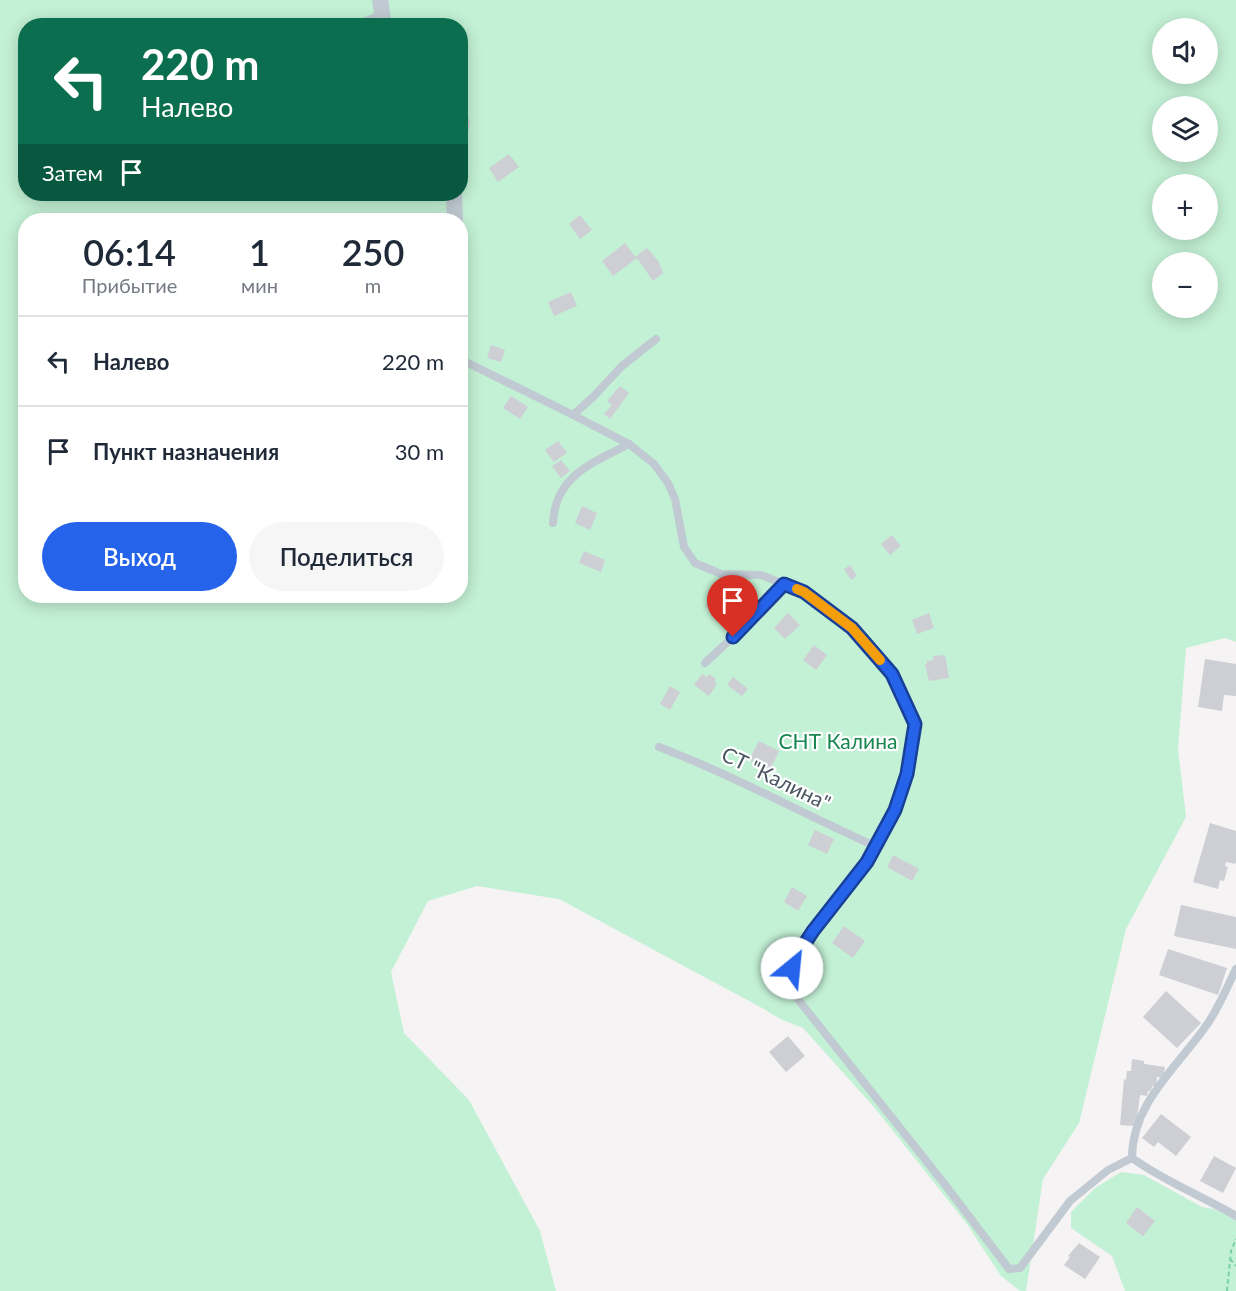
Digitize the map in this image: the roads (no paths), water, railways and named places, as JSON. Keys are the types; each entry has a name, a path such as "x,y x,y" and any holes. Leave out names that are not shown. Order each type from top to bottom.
{"lane":[{"path":"573,415 622,366 656,339"},
{"path":"468,363 629,444 654,464 668,483 675,500 684,547 695,563 721,574 761,575 804,592 852,628 892,674 915,724 907,774 895,810 867,862 813,931 794,960 792,968 797,998 944,1182 1009,1269 1020,1268 1070,1201 1108,1170 1132,1158"},
{"path":"553,522 554,507 559,493 573,475 629,444"},
{"path":"705,663 784,584"},
{"name":"СТ \"Калина\"","path":"659,747 707,765 785,805 875,846"},
{"path":"1132,1158 1132,1142 1141,1117 1159,1084 1209,1022 1236,969"},
{"path":"1132,1158 1149,1171 1208,1199 1236,1216"}],"park label":[{"name":"СНТ Калина","path":"838,742"}]}
